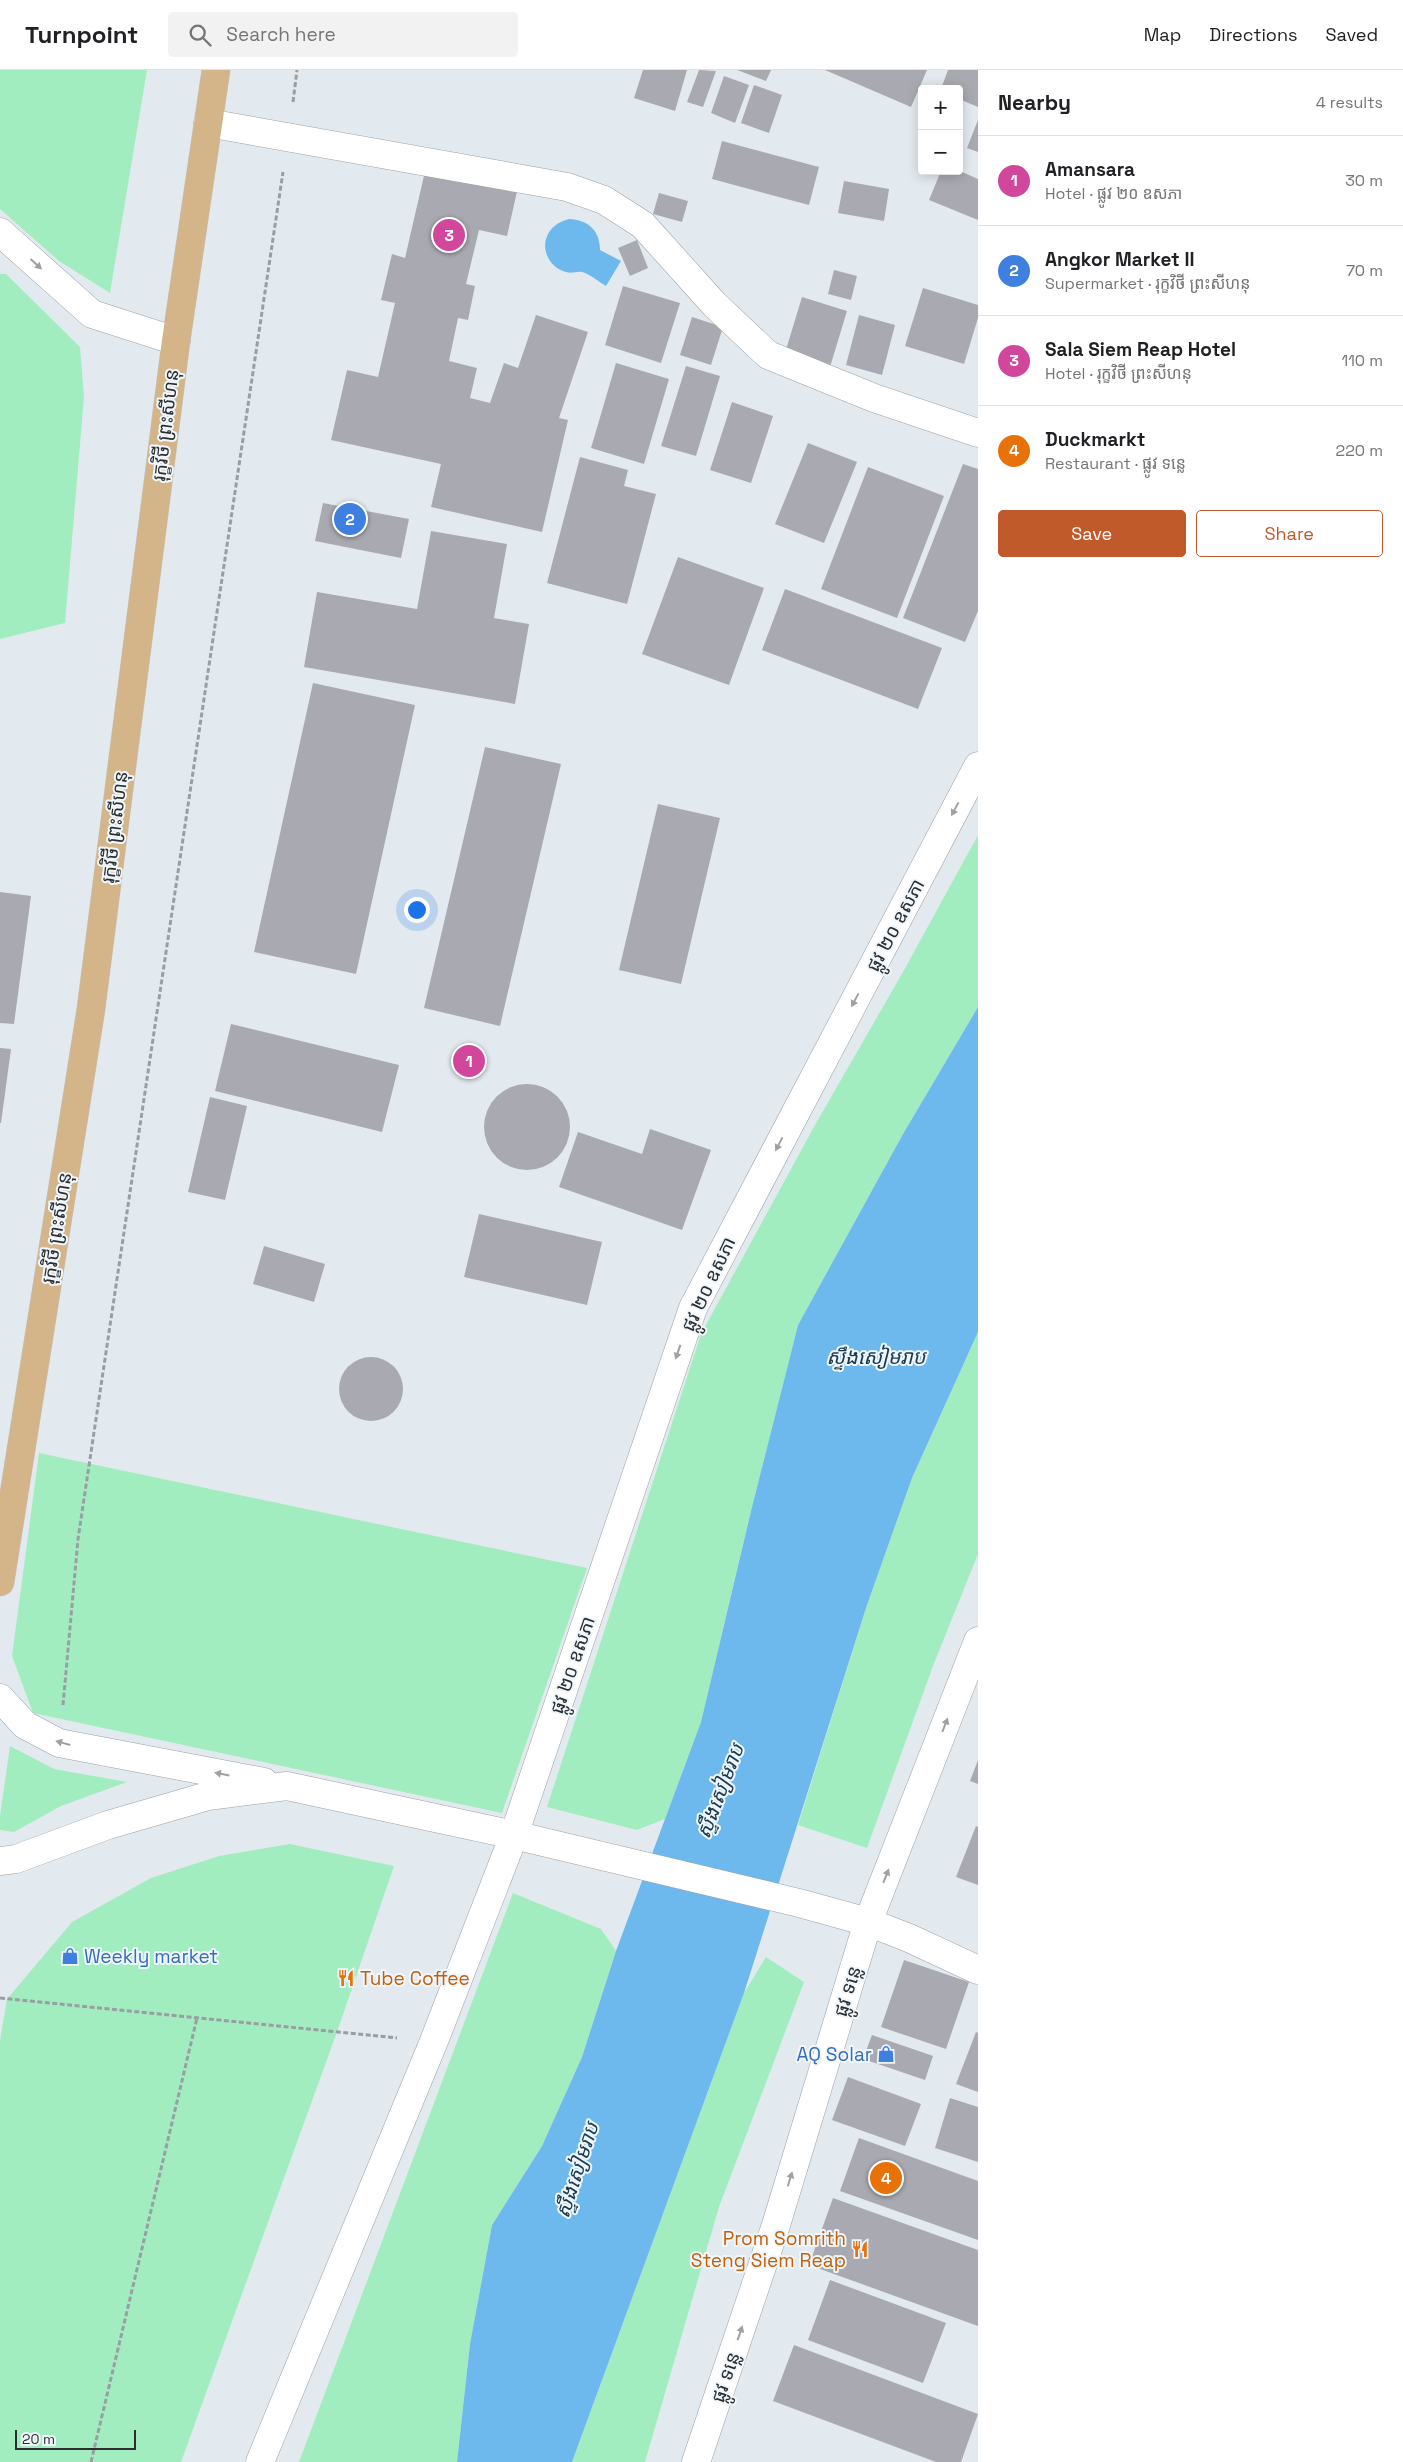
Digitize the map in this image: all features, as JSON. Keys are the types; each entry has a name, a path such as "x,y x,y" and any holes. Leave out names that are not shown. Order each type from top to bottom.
{"main road":[{"name":"រុក្ខវិថី ព្រះសីហនុ","path":"0,1582 91,1009 176,341 216,70"}],"street":[{"path":"208,123 567,187 604,200 643,225 714,304 768,355 874,398 978,433"},
{"path":"0,232 92,314 176,341"},
{"name":"ផ្លូវ ២០ ឧសភា","path":"260,2462 434,2041 514,1835 693,1308 978,766"},
{"name":"ផ្លូវ ទន្លេ","path":"696,2462 776,2225 868,1922 978,1641"},
{"path":"0,1698 25,1725 60,1743 287,1786 514,1835 799,1903 868,1922 978,1970"},
{"path":"0,1861 16,1859 108,1824 208,1796 287,1786"}],"path":[{"path":"60,1743 78,1539 289,137 297,70"},
{"path":"0,1998 434,2041"},
{"path":"91,2462 197,2018"}],"green space":[{"path":"0,70 147,70 110,293 59,261 0,209"},
{"path":"0,274 6,274 80,347 84,397 65,623 0,639"},
{"path":"978,835 978,1007 903,1134 798,1325 701,1722 665,1819 637,1830 547,1807 701,1334 815,1125 903,972"},
{"path":"978,1332 978,1554 933,1666 867,1848 798,1825 866,1608 912,1478"},
{"path":"39,1453 587,1568 502,1813 33,1713 12,1656"},
{"path":"10,1746 54,1769 127,1782 61,1806 14,1832 0,1830 0,1816"},
{"path":"290,1844 394,1866 337,2032 181,2462 0,2462 0,2041 7,1999 72,1922 151,1878 219,1856"},
{"path":"513,1893 601,1929 616,1951 582,2057 542,2146 492,2225 470,2344 457,2462 299,2462"},
{"path":"766,1957 804,1982 719,2207 645,2462 572,2462 744,1993"}],"water":[{"path":"569,219 582,221 592,227 598,237 600,250 621,261 606,286 585,273 568,273 556,268 549,260 545,250 546,239 555,226"},
{"name":"ស្ទឹងសៀមរាប","path":"978,1007 978,1332 912,1478 866,1608 744,1993 572,2462 457,2462 470,2344 492,2225 542,2146 582,2057 616,1951 701,1722 798,1325 903,1134"}],"building":[{"path":"643,70 687,70 675,111 634,98"},
{"path":"699,70 716,71 703,107 687,102"},
{"path":"737,70 771,70 766,81"},
{"path":"825,70 927,70 921,85 918,85 918,91 911,107"},
{"path":"948,70 978,70 978,107 963,101 963,85 942,85"},
{"path":"724,76 749,85 735,123 711,113"},
{"path":"754,85 782,95 769,133 741,123"},
{"path":"978,120 978,152 967,148"},
{"path":"722,141 819,167 809,205 712,179"},
{"path":"426,167 518,187 507,236 479,230 466,284 475,286 468,320 458,318 449,361 477,368 470,398 490,403 504,363 518,368 536,315 588,332 559,418 568,420 542,532 431,507 441,464 331,440 347,370 378,377 395,303 381,300 392,254 405,258"},
{"path":"963,172 978,179 978,220 929,200 939,175 963,175"},
{"path":"844,181 889,189 884,221 838,213"},
{"path":"659,193 688,201 682,222 653,214"},
{"path":"637,240 648,268 630,276 618,248"},
{"path":"834,270 857,276 851,300 828,294"},
{"path":"623,286 680,303 661,363 605,345"},
{"path":"923,288 978,305 978,318 964,364 905,346"},
{"path":"802,297 847,311 830,367 785,353"},
{"path":"859,315 895,325 882,375 846,365"},
{"path":"692,317 723,327 711,365 680,355"},
{"path":"616,363 669,379 644,464 591,448"},
{"path":"686,366 720,376 696,456 661,446"},
{"path":"732,402 773,416 751,483 710,470"},
{"path":"808,443 857,462 824,543 775,524"},
{"path":"580,457 628,470 624,486 656,494 627,604 547,583"},
{"path":"963,464 978,469 978,611 965,642 903,618"},
{"path":"868,467 944,496 897,618 821,589"},
{"path":"323,503 409,519 401,558 315,541"},
{"path":"431,531 507,544 494,618 529,624 515,704 304,667 317,592 417,609"},
{"path":"678,557 764,588 729,685 642,654"},
{"path":"785,589 942,648 918,709 762,650"},
{"path":"313,683 415,705 356,974 254,952"},
{"path":"485,747 561,764 500,1026 424,1008"},
{"path":"658,804 720,818 681,984 619,970"},
{"path":"0,892 31,896 14,1024 0,1023"},
{"path":"231,1024 399,1065 382,1132 215,1091"},
{"path":"0,1048 11,1049 1,1123 0,1123"},
{"path":"527,1084 543,1087 551,1091 563,1103 567,1111 570,1127 567,1143 563,1151 551,1163 543,1167 527,1170 511,1167 503,1163 491,1151 487,1143 484,1127 487,1111 491,1103 503,1091 511,1087"},
{"path":"210,1097 247,1106 225,1200 188,1192"},
{"path":"650,1129 711,1150 682,1230 559,1187 578,1132 642,1154"},
{"path":"479,1214 602,1242 587,1305 464,1277"},
{"path":"264,1246 325,1264 314,1302 253,1284"},
{"path":"365,1357 377,1357 394,1366 401,1377 403,1389 401,1401 394,1412 377,1421 365,1421 353,1416 344,1407 339,1395 339,1383 344,1371 353,1362"},
{"path":"978,1760 978,1784 970,1781"},
{"path":"976,1826 978,1827 978,1885 956,1877"},
{"path":"904,1960 969,1982 946,2049 881,2027"},
{"path":"976,2032 978,2033 978,2092 956,2084"},
{"path":"872,2035 933,2056 925,2080 863,2059"},
{"path":"848,2077 921,2104 905,2146 832,2120"},
{"path":"950,2098 978,2107 978,2162 935,2148"},
{"path":"859,2138 978,2181 978,2240 840,2191"},
{"path":"833,2198 978,2250 978,2326 809,2265"},
{"path":"830,2280 946,2323 923,2383 808,2340"},
{"path":"794,2345 978,2414 961,2462 936,2462 773,2401"}],"place":[{"name":"Sala Siem Reap Hotel","path":"449,235"},
{"name":"Angkor Market II","path":"350,519"},
{"name":"Amansara","path":"469,1061"},
{"name":"Weekly market","path":"70,1956"},
{"name":"Tube Coffee","path":"346,1978"},
{"name":"AQ Solar","path":"886,2054"},
{"name":"Duckmarkt","path":"886,2178"},
{"name":"Prom Somrith Steng Siem Reap","path":"860,2249"}]}
